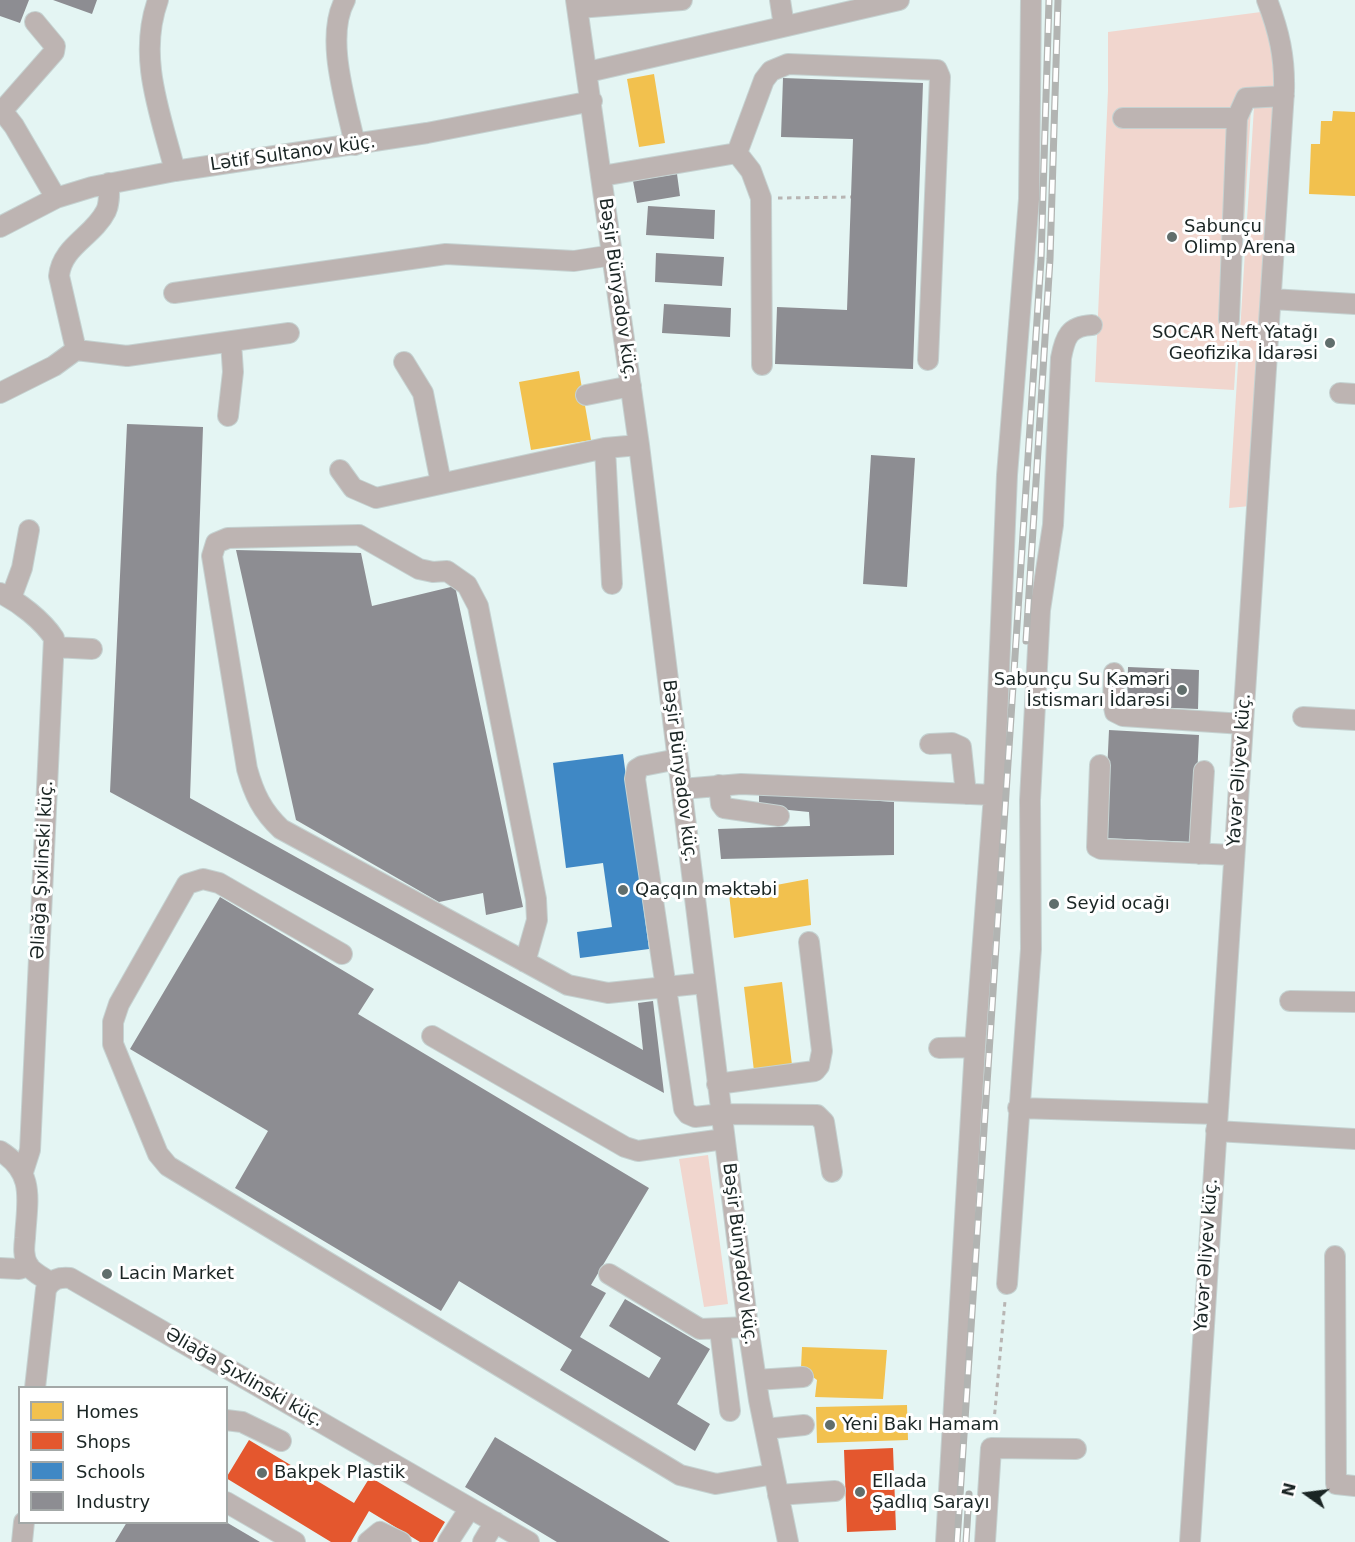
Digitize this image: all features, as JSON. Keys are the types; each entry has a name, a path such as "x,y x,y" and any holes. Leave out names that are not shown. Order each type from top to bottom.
{"street":[{"path":"158,0 148,35 150,69 175,171"},
{"path":"345,0 339,16 336,51 355,145"},
{"path":"577,4 682,0"},
{"path":"780,0 784,26"},
{"path":"588,72 899,0"},
{"path":"946,1542 975,1047 994,795 1007,475 1029,199 1031,0"},
{"name":"Yavər Əliyev küç.","path":"1190,1542 1284,96 1284,58 1280,32 1267,0"},
{"name":"Bəşir Bünyadov küç.","path":"577,4 639,445 748,1328 765,1429 788,1542"},
{"path":"35,22 52,40 55,46 54,52 1,110 14,126 56,198"},
{"path":"737,153 764,80 777,67 788,64 937,70 940,77 928,360"},
{"path":"1229,320 1238,118 1246,98 1284,96"},
{"name":"Lətif Sultanov küç.","path":"0,227 56,198 109,183 355,145 592,101"},
{"path":"1123,118 1238,118"},
{"path":"602,176 737,153"},
{"path":"737,153 751,171 761,198 762,365"},
{"path":"76,350 59,276 60,267 65,256 106,211 109,183"},
{"path":"174,293 446,254 574,261 613,255"},
{"path":"1271,298 1355,304"},
{"path":"1007,1284 1031,949 1030,800 1040,610 1053,525 1061,358 1065,339 1070,331 1078,326 1092,325"},
{"path":"0,393 54,366 76,350 127,356 289,333"},
{"path":"228,416 233,372 231,342"},
{"path":"404,362 423,393 441,483"},
{"path":"586,395 631,386"},
{"path":"340,470 353,488 376,498 604,448 639,445"},
{"path":"604,448 612,584"},
{"path":"29,530 22,568 6,595 48,630 54,638 54,647 92,649"},
{"path":"525,962 537,920 536,899 478,606 467,585 447,571 419,569 359,535 228,538 216,543 212,556 247,769 255,797 266,815 280,829 525,962 568,985 608,993 705,983"},
{"name":"Əliağa Şıxlinski küç.","path":"23,1172 30,1150 54,647"},
{"path":"1114,673 1115,712 1123,716 1243,724"},
{"path":"1303,717 1355,720"},
{"path":"930,744 952,743 961,747 966,794"},
{"path":"678,759 642,766 635,773 664,987 684,1108 688,1114 695,1117 721,1114 818,1115 824,1122 832,1172"},
{"path":"1100,765 1097,847 1234,855"},
{"path":"1199,854 1204,771"},
{"path":"682,789 719,785 994,795"},
{"path":"719,785 721,804 724,808 779,816"},
{"path":"342,954 219,883 203,879 188,884 119,1004 113,1022 113,1044 159,1154 168,1166 667,1468 688,1478 716,1484 774,1474"},
{"path":"717,1084 815,1071 819,1066 822,1051 809,942"},
{"path":"1290,1001 1355,1002"},
{"path":"432,1036 625,1148 638,1151 724,1139"},
{"path":"939,1048 975,1047"},
{"path":"1018,1108 1216,1123 1355,1139"},
{"path":"0,1151 12,1159 23,1172 28,1195 25,1254 29,1266 50,1282 42,1306 35,1386"},
{"path":"1335,1256 1336,1484 1355,1486"},
{"path":"0,1268 19,1269 29,1266"},
{"path":"609,1274 700,1329 748,1328"},
{"name":"Əliağa Şıxlinski küç.","path":"50,1282 64,1277 79,1282 529,1542"},
{"path":"720,1330 730,1411"},
{"path":"756,1380 803,1377"},
{"path":"228,1420 242,1422 281,1441"},
{"path":"765,1429 804,1425"},
{"path":"985,1542 991,1448 1076,1449"},
{"path":"778,1495 834,1491"},
{"path":"228,1503 295,1542"},
{"path":"448,1542 470,1508"},
{"path":"483,1542 495,1522"},
{"path":"22,1542 24,1524"},
{"path":"369,1542 380,1532 401,1542"}],"path":[{"path":"761,198 851,197"},
{"path":"991,1448 1007,1284"}],"shaded area":[{"name":"Sabunçu Olimp Arena","path":"1261,12 1272,44 1277,80 1250,506 1229,508 1255,91 1252,92 1234,390 1095,382 1108,91 1108,32"},
{"path":"708,1155 728,1304 704,1307 679,1159"}],"building: Homes":[{"path":"654,74 665,143 639,147 627,79"},
{"path":"1333,111 1355,112 1355,196 1309,194 1311,144 1320,144 1321,121 1332,121"},
{"path":"579,371 591,440 531,450 519,382"},
{"path":"808,879 811,925 734,938 729,894"},
{"path":"782,982 792,1065 754,1071 744,987"},
{"path":"802,1347 887,1350 883,1399 815,1397 817,1380 801,1368"},
{"path":"907,1405 908,1440 817,1443 816,1407"}],"building: Shops":[{"path":"249,1440 354,1503 370,1477 445,1522 433,1542 420,1542 369,1511 351,1542 331,1542 228,1479 228,1475"},
{"path":"893,1448 896,1530 847,1532 844,1450"}],"building: Schools":[{"path":"623,754 649,949 580,958 577,932 612,927 603,863 566,868 553,763"}],"building: Industry":[{"path":"0,0 29,0 20,23 0,16"},
{"path":"53,0 97,0 92,14"},
{"path":"783,78 923,83 913,369 775,364 777,307 847,310 853,139 781,137"},
{"path":"677,174 680,196 637,203 633,181"},
{"path":"648,206 715,210 714,239 646,235"},
{"path":"656,253 724,257 722,286 655,282"},
{"path":"664,304 731,308 730,337 662,333"},
{"path":"127,424 203,427 190,798 643,1050 638,1003 653,1001 664,1093 110,792"},
{"path":"871,455 915,458 907,587 863,584"},
{"path":"236,550 361,553 372,606 455,586 523,907 486,915 483,893 439,902 296,820"},
{"path":"1128,667 1199,670 1198,709 1127,706"},
{"path":"1109,730 1199,735 1194,842 1104,838"},
{"path":"759,792 894,802 894,855 721,859 718,829 810,826 809,812 759,807"},
{"path":"220,897 374,989 358,1014 649,1188 591,1285 606,1293 580,1337 649,1378 661,1358 609,1326 625,1299 710,1349 677,1404 710,1424 695,1451 560,1370 572,1350 459,1281 441,1311 235,1188 268,1131 130,1049"},
{"path":"495,1437 670,1542 557,1542 465,1487"},
{"path":"228,1523 260,1542 115,1542 126,1524"}],"railway":[{"path":"957,1542 1041,259 1049,0"},
{"path":"1026,641 1050,259 1058,0"},
{"path":"966,1542 969,1494"}],"place":[{"name":"Sabunçu Olimp Arena","path":"1172,237"},
{"name":"SOCAR Neft Yatağı Geofizika İdarəsi","path":"1330,343"},
{"name":"Sabunçu Su Kəməri İstismarı İdarəsi","path":"1182,690"},
{"name":"Qaçqın məktəbi","path":"623,890"},
{"name":"Seyid ocağı","path":"1054,904"},
{"name":"Lacin Market","path":"107,1274"},
{"name":"Yeni Bakı Hamam","path":"830,1425"},
{"name":"Bakpek Plastik","path":"262,1473"},
{"name":"Ellada Şadlıq Sarayı","path":"860,1492"}]}
